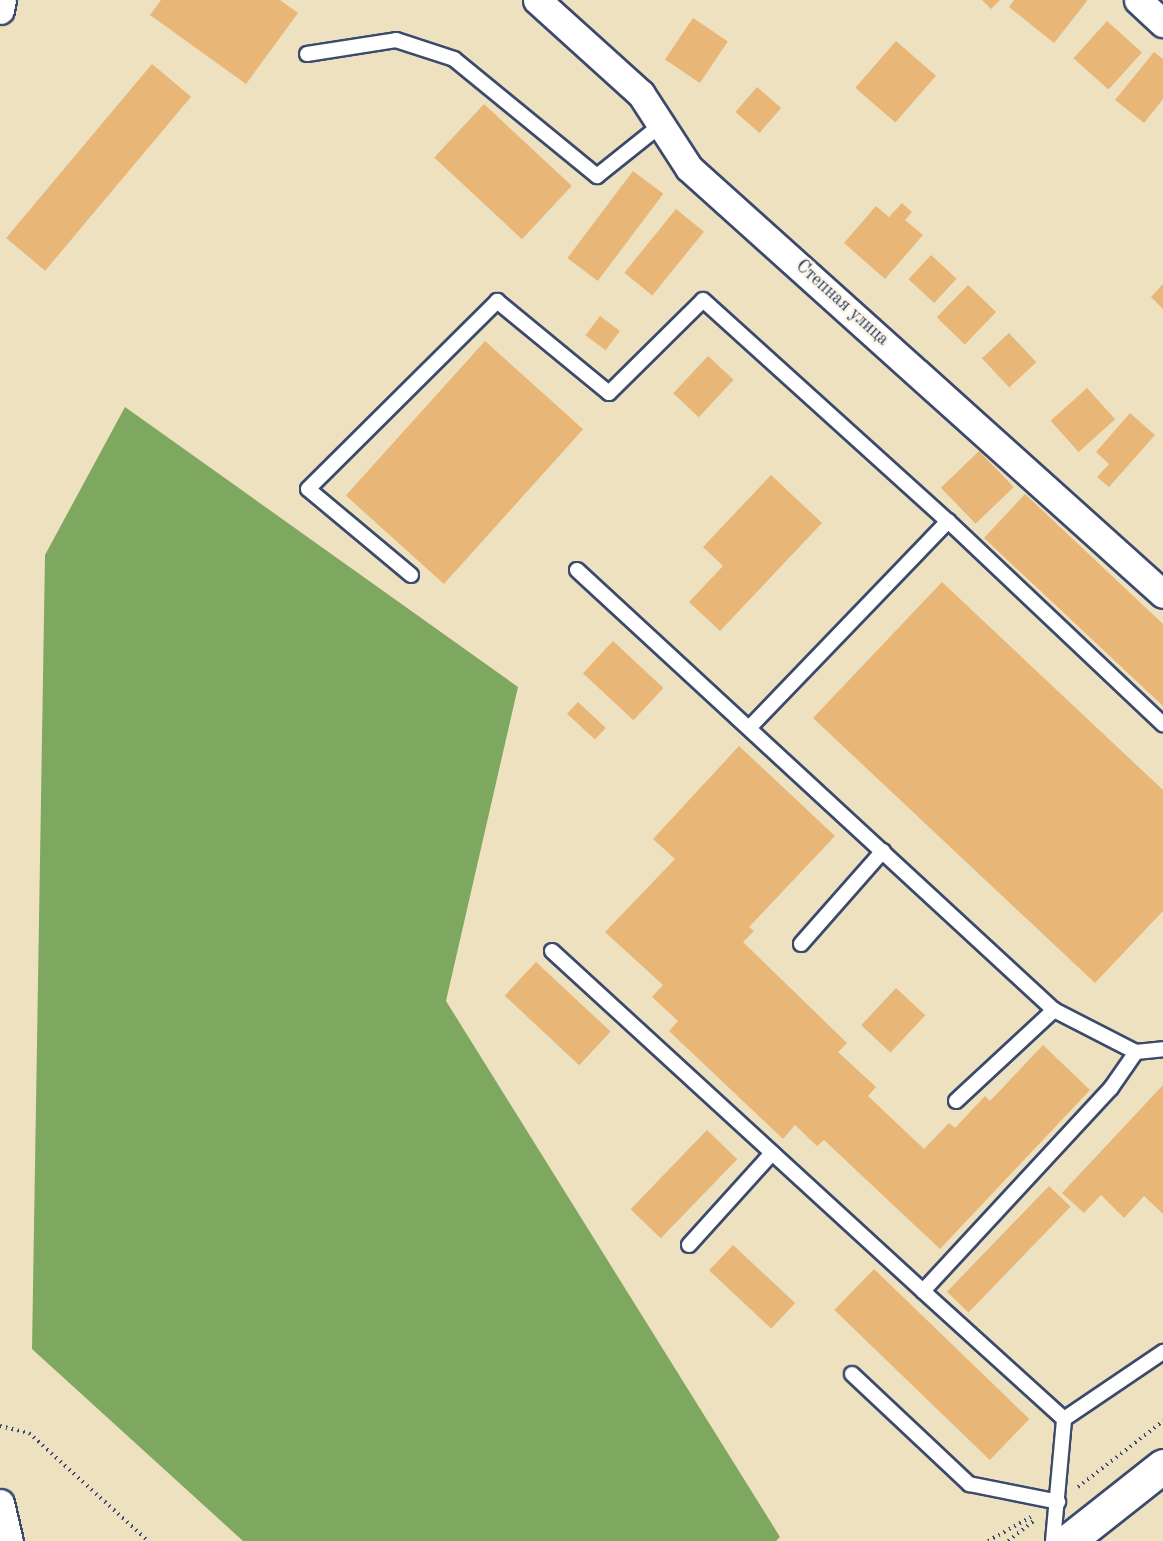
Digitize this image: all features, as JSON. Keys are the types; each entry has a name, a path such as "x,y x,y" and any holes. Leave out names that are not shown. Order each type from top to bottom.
{"main road":[{"path":"1068,1541 1163,1466"}],"street":[{"path":"0,10 2,0"},
{"name":"Степная улица","path":"537,0 641,94 689,168 1163,594"},
{"path":"1138,0 1163,23"},
{"path":"0,1503 9,1541"}],"lane":[{"path":"307,54 396,40 454,59 597,176 661,125"},
{"path":"411,575 308,489 497,301 609,393 703,300 948,521 1163,724"},
{"path":"750,727 948,521"},
{"path":"577,570 750,727 1054,1010 1136,1052 1163,1048"},
{"path":"801,944 883,851"},
{"path":"552,951 1064,1419"},
{"path":"956,1101 1054,1010"},
{"path":"922,1291 1111,1088 1136,1052"},
{"path":"688,1245 772,1153"},
{"path":"1064,1419 1163,1352"},
{"path":"852,1374 969,1484 1058,1502"},
{"path":"1053,1541 1064,1419"}],"path":[{"path":"1008,1541 1163,1421"},
{"path":"0,1426 29,1433 148,1541"},
{"path":"988,1541 1058,1502"}],"green space":[{"path":"125,407 518,687 446,1001 780,1537 776,1541 243,1541 32,1349 45,555"}],"building":[{"path":"161,0 280,0 298,13 246,84 150,15"},
{"path":"982,0 1000,0 991,9"},
{"path":"1014,0 1087,1 1054,43 1009,7"},
{"path":"693,18 728,41 700,83 665,59"},
{"path":"1107,21 1142,52 1108,90 1074,58"},
{"path":"896,41 936,76 895,123 855,88"},
{"path":"1154,52 1163,59 1163,99 1144,123 1115,100"},
{"path":"152,64 191,97 45,271 6,238"},
{"path":"757,87 781,108 760,133 735,112"},
{"path":"484,104 572,186 522,239 434,157"},
{"path":"633,171 663,194 598,281 567,258"},
{"path":"902,203 912,212 905,220 923,235 885,279 844,243 876,206 889,217"},
{"path":"676,209 704,232 652,295 624,273"},
{"path":"931,255 957,279 934,303 908,279"},
{"path":"1163,284 1163,309 1151,297"},
{"path":"968,285 996,312 965,344 937,317"},
{"path":"600,316 620,331 606,350 586,335"},
{"path":"1009,333 1036,362 1009,387 982,358"},
{"path":"485,341 583,429 444,584 346,496"},
{"path":"708,356 734,380 699,417 673,393"},
{"path":"1087,388 1115,419 1079,452 1051,421"},
{"path":"1130,413 1155,435 1109,487 1097,477 1109,464 1096,452"},
{"path":"979,451 1014,487 976,524 941,488"},
{"path":"771,475 822,523 720,631 689,602 723,566 703,547"},
{"path":"1025,494 1163,624 1163,706 984,538"},
{"path":"942,582 1163,790 1163,911 1095,983 813,718"},
{"path":"613,641 663,688 633,720 583,673"},
{"path":"578,702 606,728 595,740 567,714"},
{"path":"739,746 835,836 749,927 754,931 743,942 847,1043 838,1052 876,1087 868,1096 924,1149 949,1123 955,1128 985,1096 990,1101 1043,1045 1090,1090 940,1249 824,1140 817,1146 795,1125 783,1139 669,1031 678,1021 652,997 663,985 605,932 675,859 653,839"},
{"path":"536,962 611,1032 579,1065 505,996"},
{"path":"896,988 925,1015 890,1053 861,1025"},
{"path":"1163,1085 1163,1214 1144,1196 1124,1218 1101,1195 1084,1213 1062,1193"},
{"path":"707,1130 737,1159 661,1238 631,1209"},
{"path":"1049,1186 1071,1207 968,1313 947,1292"},
{"path":"733,1245 795,1303 771,1329 709,1271"},
{"path":"874,1269 1029,1419 990,1460 834,1310"}]}
